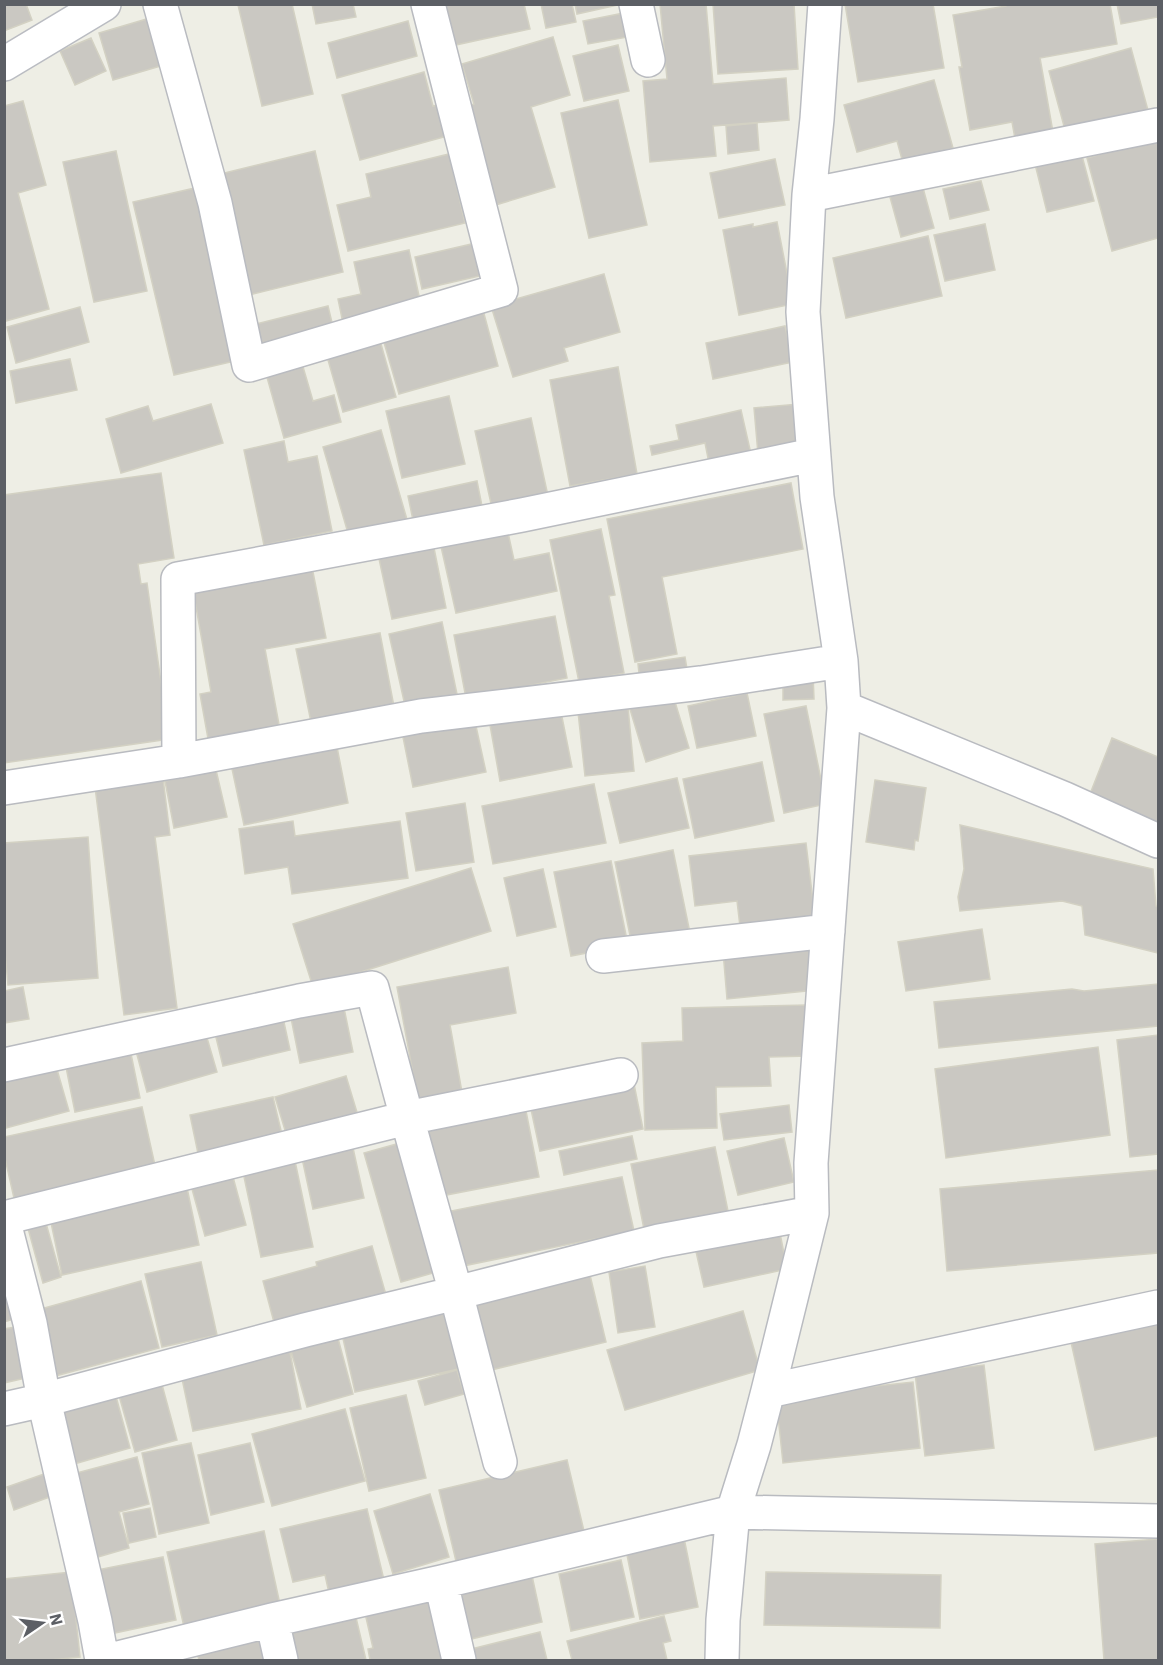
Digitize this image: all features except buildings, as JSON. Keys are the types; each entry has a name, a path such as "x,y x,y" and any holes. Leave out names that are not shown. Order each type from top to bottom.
{"street":[{"path":"4,64 104,4"},
{"path":"160,4 215,203 249,365 501,290 428,4"},
{"path":"636,4 648,60"},
{"path":"722,1660 723,1620 733,1512 754,1445 812,1213 811,1163 844,708 841,661 817,497 803,312 809,195 825,4"},
{"path":"809,195 1158,125"},
{"path":"179,761 178,579 522,515 813,455"},
{"path":"4,788 179,761 421,716 700,683 841,661"},
{"path":"844,708 1065,799 1158,841"},
{"path":"603,956 828,931"},
{"path":"4,1065 287,1003 372,988 500,1462"},
{"path":"102,1660 44,1400 30,1323 4,1220 407,1118 621,1075"},
{"path":"4,1409 659,1241 812,1213"},
{"path":"768,1391 1158,1307"},
{"path":"110,1660 733,1512 1158,1521"},
{"path":"441,1582 459,1660"},
{"path":"272,1620 281,1660"}]}
